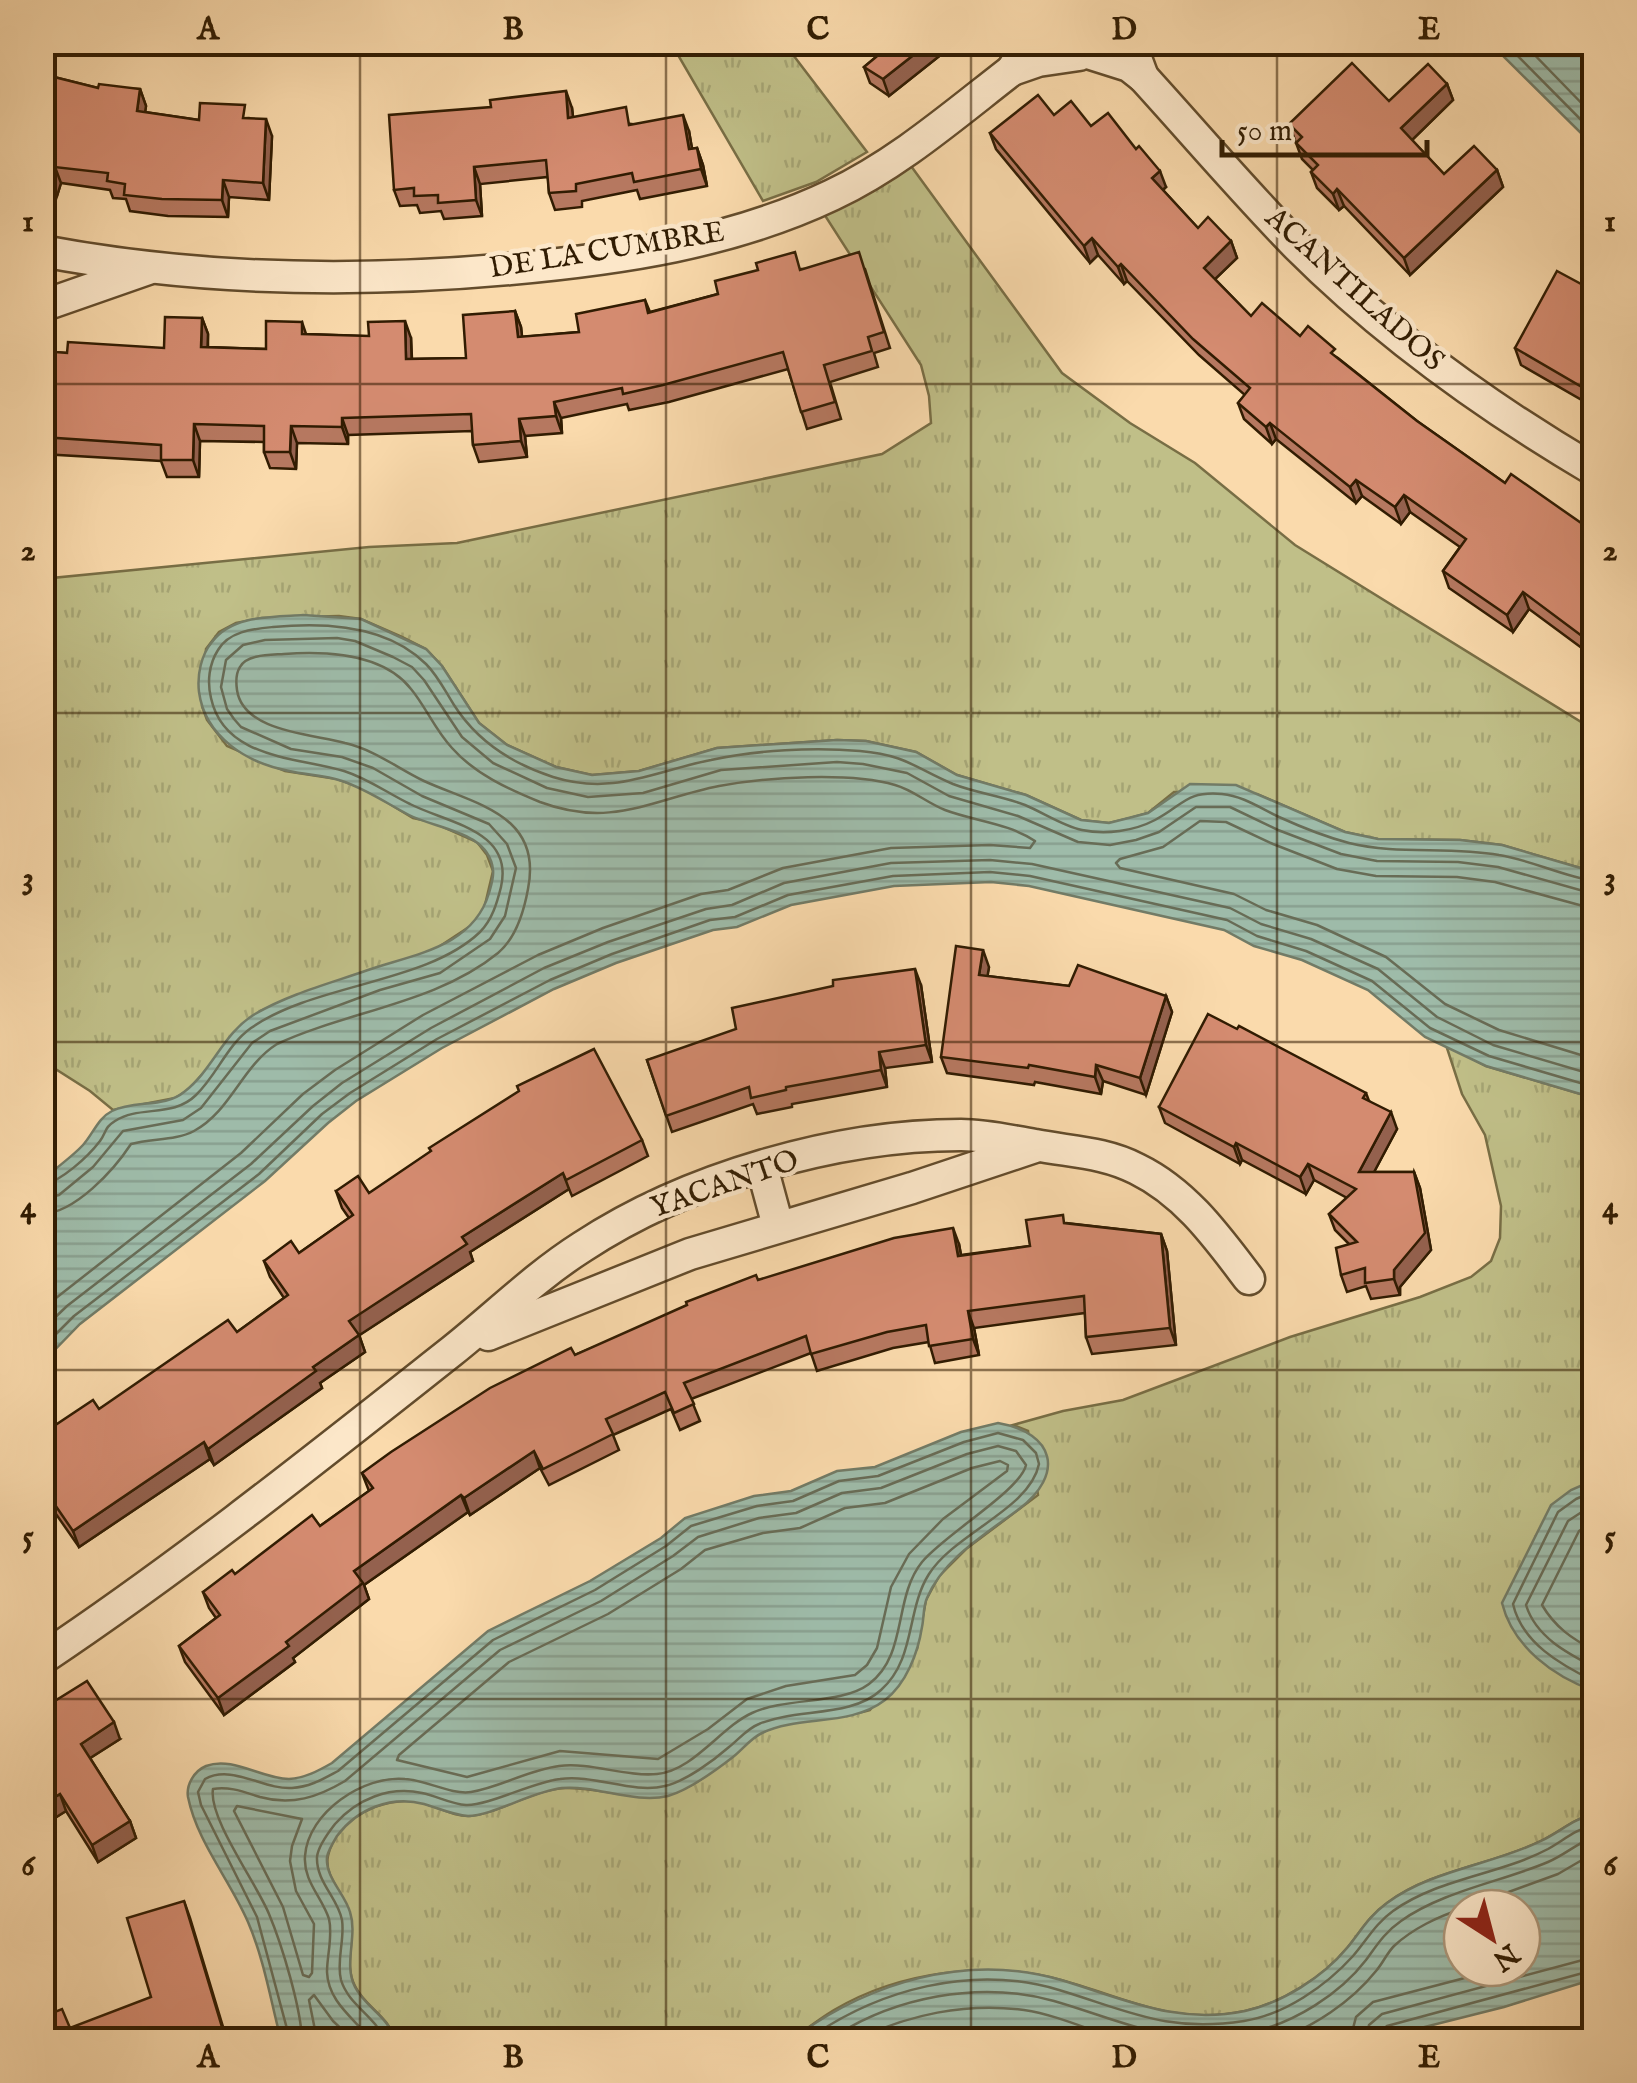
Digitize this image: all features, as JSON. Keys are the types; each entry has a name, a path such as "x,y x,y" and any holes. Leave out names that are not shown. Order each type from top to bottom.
{"street":[{"path":"1012,70 1029,42"},
{"path":"1130,42 1143,76"},
{"path":"1012,70 1084,48 1143,76"},
{"name":"DE LA CUMBRE","path":"42,250 243,275 345,277 451,274 570,264 679,246 770,220 835,194 886,165 1012,70"},
{"name":"ACANTILADOS","path":"1143,76 1298,247 1355,298 1425,358 1538,437 1594,470"},
{"name":"DE LA CUMBRE","path":"42,306 157,266"},
{"name":"YACANTO","path":"42,1659 206,1541 582,1246 664,1202 762,1167 851,1145 962,1134 1102,1156 1160,1182 1194,1212 1249,1279"},
{"name":"YACANTO","path":"454,1350 642,1272 1038,1146"},
{"path":"762,1167 778,1226"}],"green space":[{"path":"671,43 784,43 867,152 816,182 763,201"},
{"path":"911,166 1062,373 1130,423 1195,463 1295,545 1594,730 1594,872 1502,845 1378,839 1345,832 1257,794 1174,792 1148,813 1109,823 1081,820 1026,795 957,775 916,752 866,741 717,748 639,771 592,775 556,767 507,745 479,723 442,666 426,649 402,637 361,619 339,616 262,618 236,623 219,632 206,649 202,706 207,720 227,746 285,771 337,779 365,789 413,818 477,842 493,871 484,909 475,923 431,952 260,1011 188,1090 175,1098 113,1110 43,1061 42,579 369,547 457,543 882,454 931,423 929,396 921,365 824,214"},
{"path":"1446,1045 1486,1066 1594,1098 1594,1814 1522,1849 1404,1892 1375,1913 1337,1959 1314,1979 1273,2002 1245,2011 1219,2015 1172,2013 1061,1980 974,1970 887,1986 834,2010 791,2040 395,2040 388,2024 359,1993 352,1978 351,1919 327,1864 333,1843 351,1821 377,1806 405,1801 470,1816 553,1789 664,1795 700,1780 772,1728 870,1710 917,1649 926,1600 939,1576 966,1549 1038,1495 1028,1431 1013,1425 1123,1400 1290,1337 1420,1297 1471,1277 1491,1261 1500,1238 1501,1206 1485,1135 1462,1094"}],"water":[{"path":"1490,43 1594,43 1594,146"},
{"path":"303,615 361,619 426,649 442,666 479,723 507,745 556,767 592,775 639,771 717,748 866,741 916,752 957,775 1026,795 1081,820 1109,823 1148,813 1190,784 1236,785 1345,832 1378,839 1502,845 1594,872 1594,1098 1486,1066 1425,1037 1368,990 1302,960 1254,946 1224,930 1029,886 991,882 894,886 791,905 737,927 713,930 616,963 554,989 442,1048 328,1123 265,1181 80,1324 43,1362 43,1180 83,1145 107,1114 168,1100 184,1092 234,1031 255,1014 310,989 440,946 470,926 489,893 493,873 489,857 472,839 409,815 342,781 258,762 230,745 210,722 203,708 199,679 212,642 241,622"},
{"path":"998,1423 1017,1428 1042,1445 1048,1469 1043,1482 1034,1496 967,1548 934,1584 910,1667 885,1700 856,1714 762,1733 710,1774 668,1796 642,1798 562,1788 478,1815 399,1801 376,1806 354,1818 337,1836 327,1864 350,1912 350,1969 355,1987 388,2025 395,2040 281,2040 254,1936 192,1814 188,1788 198,1771 227,1764 279,1778 311,1774 332,1763 488,1631 590,1581 661,1538 685,1518 754,1496 791,1491 837,1471 875,1467 961,1432"},
{"path":"1594,1480 1594,1691 1537,1658 1515,1633 1502,1603 1551,1505"},
{"path":"1594,1814 1594,1979 1504,2007 1373,2040 791,2040 852,2003 885,1989 954,1972 1025,1972 1173,2012 1196,2015 1245,2011 1287,1995 1326,1969 1375,1914 1404,1892 1522,1849"}],"building":[{"path":"894,42 930,42 883,79 864,67"},
{"path":"1352,63 1389,101 1428,64 1447,84 1401,128 1444,174 1474,146 1497,170 1404,258 1337,189 1333,194 1311,172 1318,165 1296,143 1302,137 1289,124"},
{"path":"42,74 98,88 99,84 140,89 137,111 199,120 200,103 245,105 243,118 266,119 263,183 223,180 222,200 162,199 124,195 125,184 107,181 108,173 55,167 51,180 42,178"},
{"path":"566,91 568,118 626,107 629,125 683,115 689,149 697,148 701,169 634,182 632,173 576,184 576,191 549,193 546,160 474,167 476,200 438,203 438,195 414,196 414,188 394,190 389,115 491,107 490,100"},
{"path":"1038,95 1054,115 1071,101 1091,126 1108,113 1136,149 1139,146 1160,171 1152,178 1198,228 1208,217 1231,241 1204,268 1251,316 1262,303 1300,336 1308,326 1335,349 1331,353 1417,421 1505,483 1511,474 1594,532 1594,645 1523,592 1507,615 1443,571 1466,539 1404,495 1395,507 1356,480 1350,487 1270,423 1266,427 1238,403 1250,388 1193,339 1092,238 1084,246 990,133"},
{"path":"795,252 800,270 859,252 884,332 868,337 872,351 824,365 835,402 801,412 783,352 623,394 622,388 554,402 556,416 519,419 521,441 473,445 471,414 342,418 342,427 291,426 290,452 264,452 264,426 194,424 193,460 161,460 161,445 42,437 42,351 67,353 68,342 164,348 165,317 202,318 201,347 266,349 266,321 302,322 302,334 369,336 368,322 405,321 406,359 466,358 463,315 515,311 518,337 579,332 576,314 645,300 648,313 718,294 715,281 758,270 756,263"},
{"path":"1557,271 1594,291 1594,394 1515,348"},
{"path":"956,946 983,950 979,975 1069,986 1078,965 1166,996 1140,1078 1096,1065 1095,1077 1029,1065 1028,1068 941,1057"},
{"path":"915,969 926,1045 879,1052 881,1070 786,1087 751,1098 749,1087 666,1116 647,1060 736,1029 732,1008 833,986 833,980"},
{"path":"1208,1014 1237,1029 1239,1026 1366,1093 1363,1098 1391,1112 1359,1172 1414,1172 1425,1233 1394,1270 1394,1279 1365,1283 1365,1268 1341,1275 1336,1248 1357,1242 1329,1214 1356,1189 1308,1164 1300,1177 1159,1107"},
{"path":"594,1049 642,1140 566,1180 563,1173 462,1237 467,1244 349,1321 359,1335 313,1367 316,1371 208,1449 204,1442 73,1531 42,1486 42,1434 93,1400 99,1409 228,1320 237,1332 288,1295 264,1261 291,1241 299,1253 353,1215 336,1191 358,1176 369,1193 431,1151 429,1148 519,1091 517,1086"},
{"path":"1063,1215 1064,1223 1161,1234 1170,1328 1086,1337 1084,1296 968,1311 973,1339 929,1346 926,1325 811,1354 806,1336 684,1383 694,1404 674,1413 665,1392 606,1419 613,1434 543,1469 534,1451 464,1498 461,1495 354,1571 363,1583 286,1642 289,1646 218,1698 179,1646 220,1615 203,1592 232,1570 235,1574 312,1515 320,1526 373,1488 362,1473 391,1452 490,1388 571,1348 575,1355 687,1305 686,1302 756,1275 758,1280 894,1238 953,1228 958,1256 1030,1246 1026,1220"},
{"path":"87,1681 114,1722 81,1744 130,1821 92,1845 60,1794 42,1805 42,1709"},
{"path":"184,1901 225,2037 46,2040 42,2017 62,2009 70,2028 151,1997 127,1918"}]}
